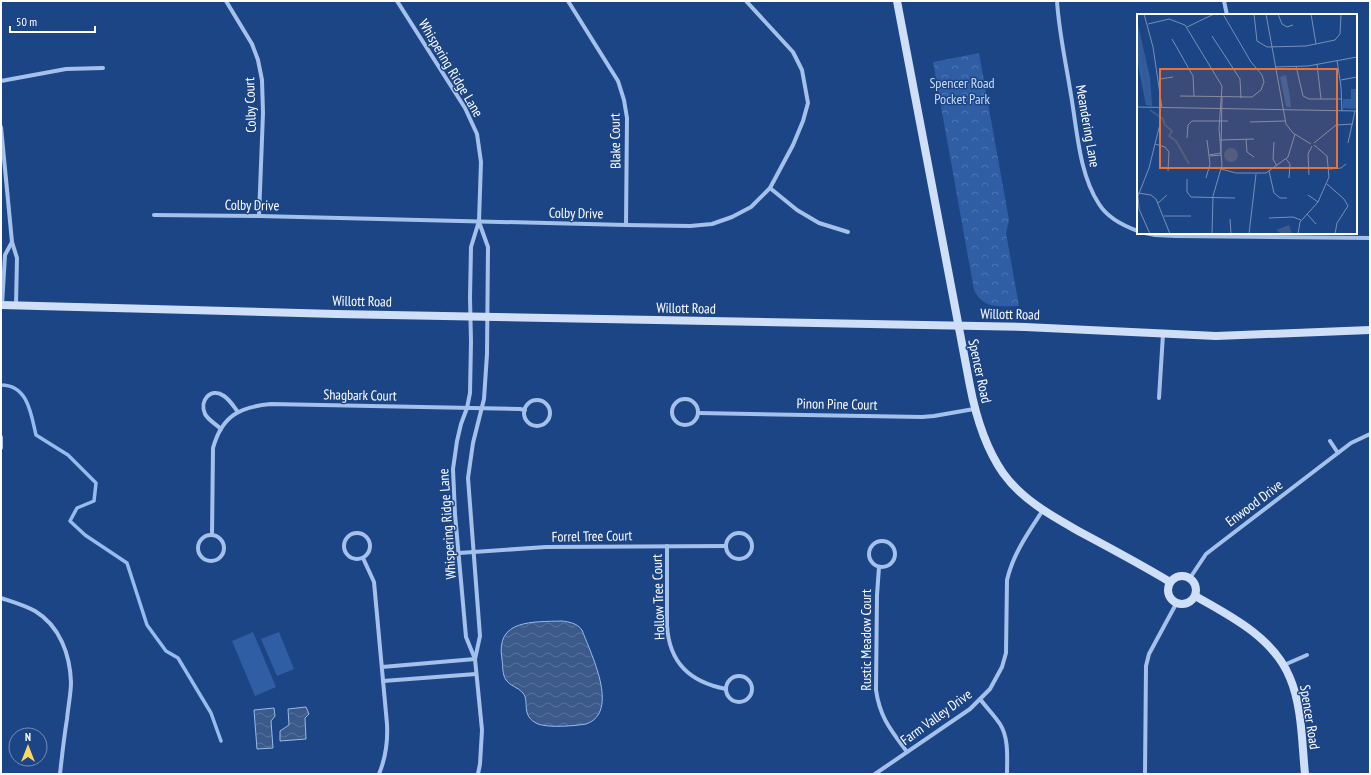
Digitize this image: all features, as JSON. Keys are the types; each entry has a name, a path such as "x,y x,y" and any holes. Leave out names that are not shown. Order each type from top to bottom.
{"main road":[{"name":"Spencer Road","path":"897,1 974,408 988,448 1004,474 1016,488 1043,510 1170,582"},
{"name":"Willott Road","path":"2,305 336,314 1052,328 1216,336 1370,330"},
{"path":"1181,576 1190,578 1195,584 1196,592 1193,600 1185,605 1176,604 1169,597 1168,587 1170,582 1181,576"},
{"name":"Spencer Road","path":"1195,596 1244,625 1260,638 1284,665 1291,679 1298,707 1305,774"}],"street":[{"name":"Colby Court","path":"226,1 252,44 258,60 262,80 263,113 259,216"},
{"name":"Whispering Ridge Lane","path":"397,1 465,108 477,134 481,162 479,221 471,247 470,381 467,408 457,441 453,469 455,514 466,637 475,659"},
{"name":"Blake Court","path":"568,1 618,81 624,100 627,118 626,225"},
{"name":"Colby Drive","path":"154,215 690,226 712,224 732,217 752,207 770,188 783,165 803,121 808,103 802,70 793,52 746,1"},
{"name":"Meandering Lane","path":"1057,1 1062,49 1080,149 1091,191 1099,205 1110,215 1124,225 1137,231"},
{"path":"1224,1 1227,14"},
{"path":"1,81 66,69 103,68"},
{"path":"1,127 12,242 17,258 16,306"},
{"path":"770,188 797,210 819,224 848,232"},
{"name":"Whispering Ridge Lane","path":"478,774 482,750 482,730 475,659 480,636 468,478 473,443 482,409 487,354 488,247 479,221"},
{"path":"1150,234 1175,236 1250,234 1370,238"},
{"path":"2,305 5,255 12,242"},
{"path":"1160,398 1163,334"},
{"path":"221,429 207,416 205,412 204,403 207,396 214,393 222,395 238,412"},
{"path":"684,399 693,401 699,412 695,421 688,425 679,424 673,418 672,414 674,405 680,400 684,399"},
{"path":"536,400 541,400 548,405 551,414 550,418 544,424 535,426 528,422 524,410 529,403 536,400"},
{"name":"Shagbark Court","path":"212,535 214,448 216,437 230,418 246,408 256,405 271,404 524,410"},
{"name":"Pinon Pine Court","path":"699,412 922,417 974,408"},
{"name":"Enwood Drive","path":"1190,578 1206,554 1351,443 1370,434"},
{"path":"1,437 1,448"},
{"path":"1330,441 1338,453"},
{"name":"Farm Valley Drive","path":"875,774 970,709 990,689 1002,667 1006,653 1007,580 1010,569 1021,544 1043,510"},
{"path":"738,533 743,533 750,538 752,551 746,557 737,559 730,555 726,546 728,539 731,536 738,533"},
{"path":"352,534 364,535 370,542 369,551 363,558 351,558 345,552 344,548 346,540 352,534"},
{"path":"212,535 222,540 224,549 218,560 209,561 202,557 198,550 198,546 202,538 212,535"},
{"path":"885,541 892,546 895,554 894,559 888,565 879,567 875,566 870,560 869,551 873,544 885,541"},
{"name":"Hollow Tree Court","path":"667,546 667,625 668,637 672,650 680,664 698,681 711,686 726,689"},
{"name":"Forrel Tree Court","path":"459,553 546,547 726,546"},
{"path":"363,558 374,582 388,742 385,758 379,774"},
{"name":"Rustic Meadow Court","path":"879,567 877,595 876,690 881,714 907,752"},
{"path":"1,598 22,604 37,612 59,635 65,648 70,666 71,683 60,774"},
{"path":"1145,774 1146,666 1149,654 1176,604"},
{"path":"1284,665 1307,656"},
{"path":"382,667 475,659"},
{"path":"383,681 476,674"},
{"path":"738,676 750,682 752,690 751,694 745,701 737,702 729,699 726,689 730,680 738,676"},
{"path":"980,699 1001,725 1006,744 1007,774"}],"green space":[{"name":"Spencer Road Pocket Park","path":"979,53 1009,220 1006,233 1019,306 993,306 987,304 982,301 974,290 933,62"},
{"path":"253,632 276,687 255,696 232,641"},
{"path":"279,632 294,669 277,676 261,639"}],"water":[{"path":"562,621 575,624 582,630 596,666 600,681 602,695 601,707 596,717 586,724 548,726 532,721 527,713 526,701 523,693 506,680 503,670 501,646 504,636 518,625"},
{"path":"306,707 309,714 305,718 306,739 280,741 280,731 289,725 288,709"},
{"path":"274,708 275,716 271,721 273,748 257,749 254,710"}],"waterway":[{"path":"1,385 10,386 23,395 30,410 36,435 68,455 96,483 94,501 77,508 70,521 85,535 127,563 147,625 166,651 178,658 211,713 221,741"}]}
